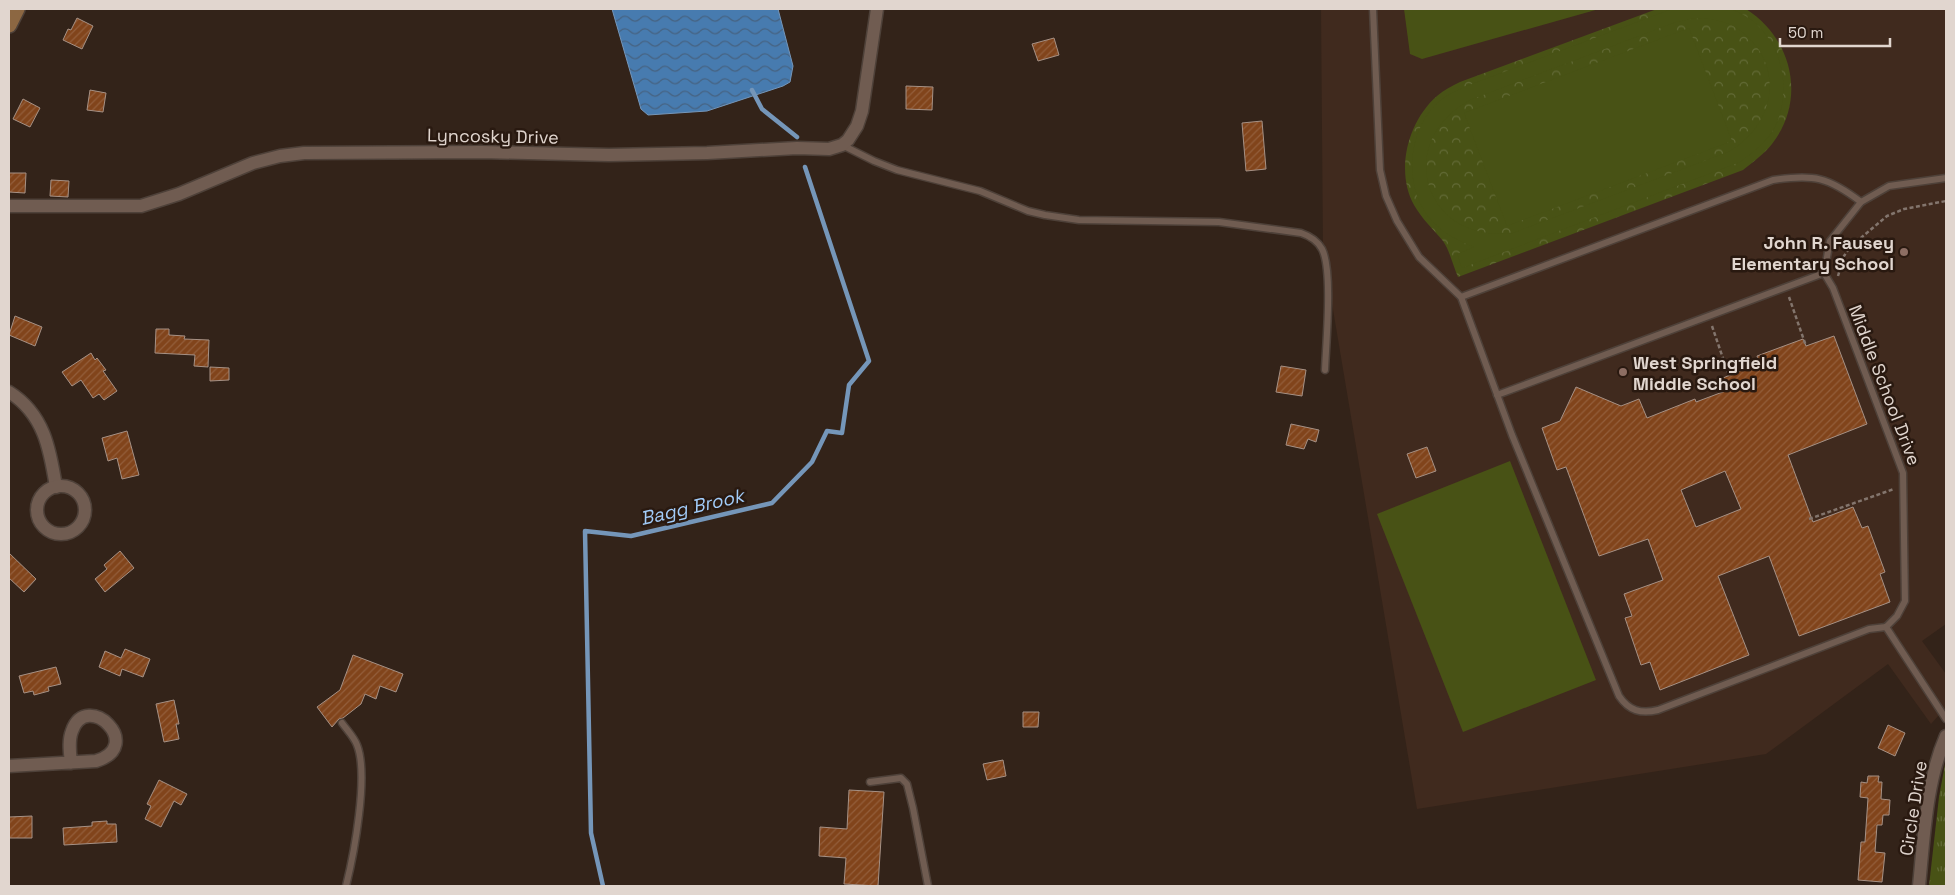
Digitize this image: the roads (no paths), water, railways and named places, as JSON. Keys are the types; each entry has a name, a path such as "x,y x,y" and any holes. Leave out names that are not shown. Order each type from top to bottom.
{"main road":[{"path":"9,24 17,9"}],"street":[{"path":"842,145 853,133 862,111 877,9"},
{"name":"Lyncosky Drive","path":"9,206 141,206 179,194 253,163 274,157 304,153 482,152 633,155 796,148 829,149 842,145"},
{"path":"9,392 27,406 43,430 51,453 56,487"},
{"name":"Circle Drive","path":"1919,886 1928,807 1937,764 1946,736"},
{"path":"9,766 71,763"}],"lane":[{"path":"1373,9 1376,36 1380,162 1386,196 1397,221 1419,257 1461,297 1497,395 1623,702 1633,709 1645,712 1658,710 1869,629 1886,627 1946,719"},
{"path":"842,145 897,170 980,192 1028,211 1045,215 1078,220 1219,222 1301,232 1312,237 1323,250 1326,266 1328,287 1325,370"},
{"path":"1461,297 1773,180 1817,177 1841,187 1861,202"},
{"path":"1497,395 1824,273 1830,241 1861,202 1889,186 1946,178"},
{"name":"Middle School Drive","path":"1824,273 1833,288 1901,465 1904,485 1904,601 1897,616 1886,627"},
{"path":"342,722 357,745 362,773 355,843 346,886"},
{"path":"870,782 901,778 907,784 928,886"}],"water":[{"path":"612,9 778,9 793,66 790,82 707,111 648,115 641,109"}],"waterway":[{"name":"Bagg Brook","path":"752,90 762,109 797,137"},
{"name":"Bagg Brook","path":"603,886 591,833 585,531 631,536 772,503 812,462 827,431 842,433 849,385 869,361 805,167"}],"place":[{"name":"John R. Fausey Elementary School","path":"1904,252"},
{"name":"West Springfield Middle School","path":"1623,372"}]}
